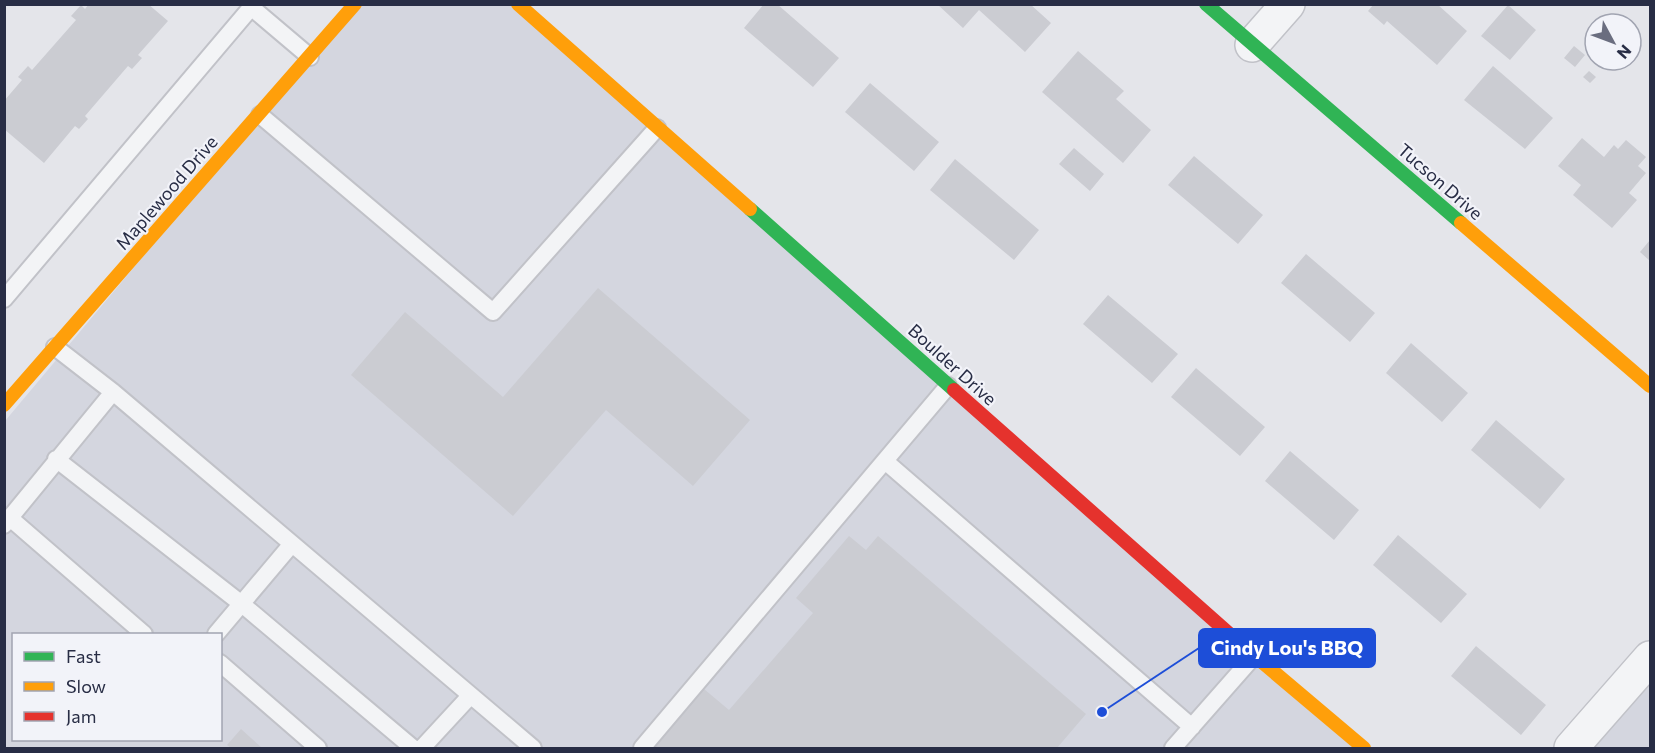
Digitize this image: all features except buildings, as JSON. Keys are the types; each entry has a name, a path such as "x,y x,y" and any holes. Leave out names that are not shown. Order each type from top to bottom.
{"street":[{"name":"Maplewood Drive","path":"4,405 355,4"},
{"name":"Boulder Drive","path":"518,4 1254,656 1364,748"},
{"name":"Tucson Drive","path":"1206,4 1650,386"},
{"path":"1252,45 1288,4"},
{"path":"1571,748 1650,658"}],"lane":[{"path":"4,299 253,6 310,57"},
{"path":"260,115 493,312 657,128"},
{"path":"56,347 113,392 533,748"},
{"path":"642,748 948,386"},
{"path":"113,392 7,521 143,633"},
{"path":"56,459 243,604 413,748"},
{"path":"885,461 1192,727"},
{"path":"217,633 291,545"},
{"path":"1173,748 1254,656"},
{"path":"222,665 318,748"},
{"path":"422,748 470,696"}],"shaded area":[{"path":"355,4 518,5 1364,748 5,748 5,421"},
{"path":"1650,661 1650,748 1572,748"}],"traffic: fast":[{"path":"1206,4 1461,223"},
{"path":"750,209 954,390"}],"traffic: slow":[{"path":"4,405 355,4"},
{"path":"518,4 750,209"},
{"path":"1461,223 1650,386"},
{"path":"1243,646 1364,748"}],"traffic: jam":[{"path":"954,390 1243,646"}],"place":[{"name":"Cindy Lou's BBQ","path":"1102,712"}]}
